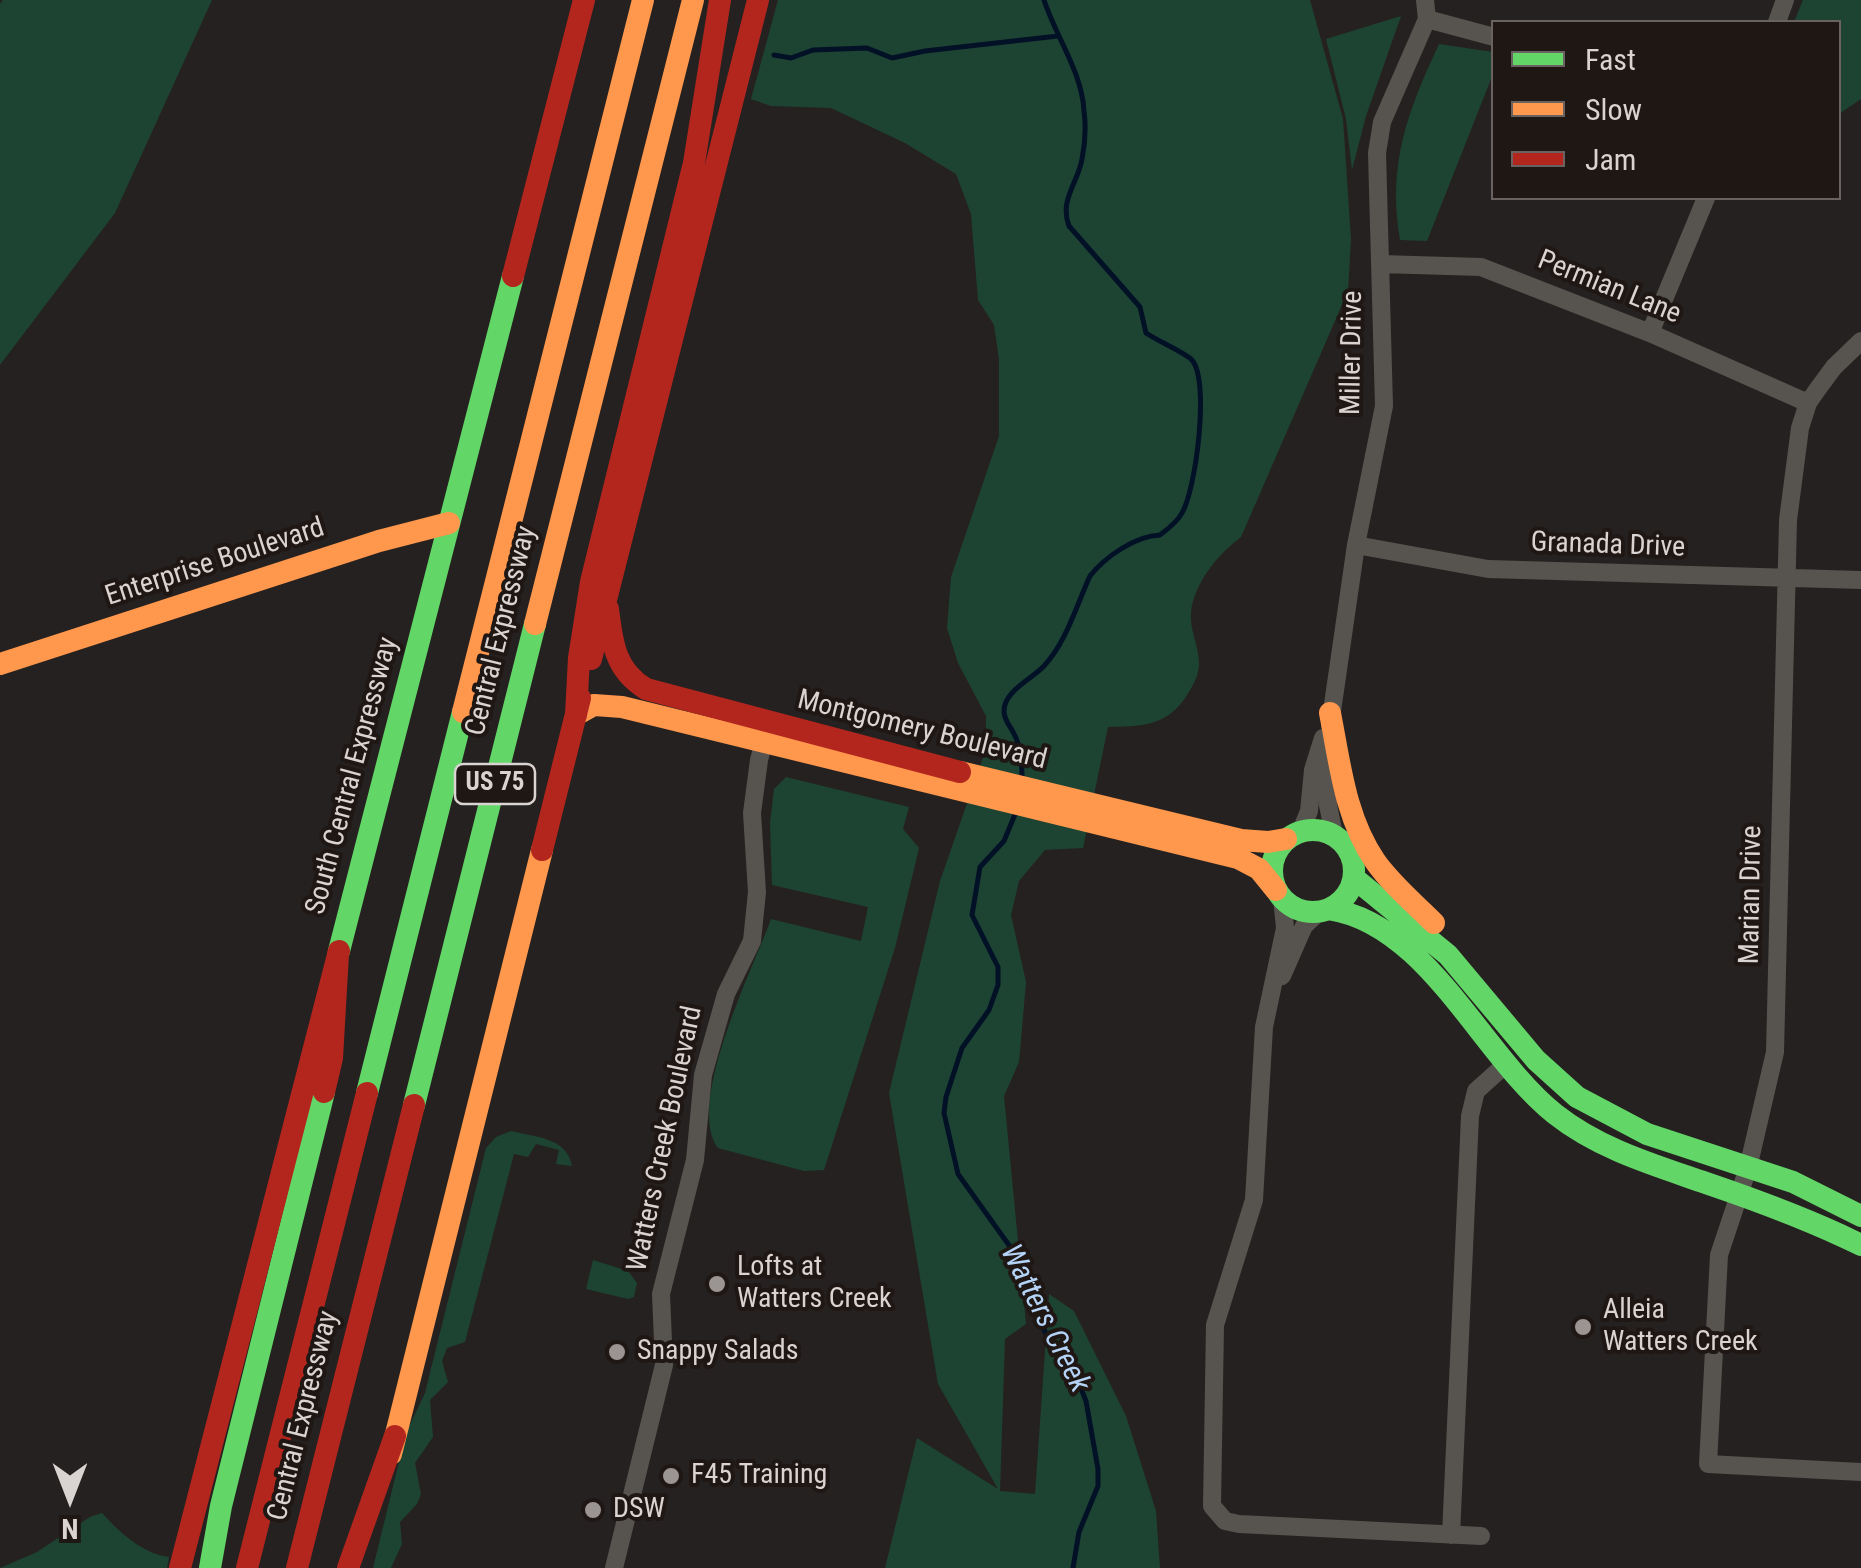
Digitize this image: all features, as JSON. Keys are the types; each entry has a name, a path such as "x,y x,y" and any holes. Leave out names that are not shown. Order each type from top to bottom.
{"main road":[{"name":"South Central Expressway","path":"180,1568 584,0"},
{"name":"Central Expressway","path":"247,1568 643,0"},
{"name":"Central Expressway","path":"297,1568 694,0"},
{"path":"576,715 579,658 591,582 694,163 720,0"},
{"path":"363,1568 758,0"},
{"name":"Enterprise Boulevard","path":"0,664 379,541 449,523"},
{"name":"Montgomery Boulevard","path":"607,600 614,649 630,681 766,732"},
{"name":"Montgomery Boulevard","path":"576,715 594,705 616,706 766,732 1089,813 1238,858 1259,869 1279,894"},
{"path":"1330,713 1351,813 1367,850 1439,928 1461,971"},
{"name":"Montgomery Boulevard","path":"1089,813 1241,840 1268,842 1294,835"},
{"path":"1324,911 1343,900 1354,878 1351,854 1334,835 1324,831 1294,835 1279,848 1272,868 1279,894 1299,910 1365,918 1392,938 1552,1112 1624,1155 1740,1194 1861,1246"},
{"path":"1354,878 1408,918 1461,971 1516,1040 1570,1093 1658,1140 1792,1182 1861,1216"},
{"path":"210,1568 239,1432 332,1058 338,954"},
{"path":"348,1568 395,1436"}],"street":[{"path":"1426,10 1491,37"},
{"name":"Miller Drive","path":"1334,835 1328,805 1330,713 1356,545 1384,406 1377,152 1382,122 1426,10"},
{"path":"1650,333 1705,200"},
{"name":"Permian Lane","path":"1381,264 1481,267 1650,333 1808,403"},
{"name":"Marian Drive","path":"1861,341 1834,367 1808,403 1800,428 1788,520 1775,1052 1748,1168 1723,1238 1717,1274 1708,1464 1861,1472"},
{"name":"Granada Drive","path":"1356,545 1488,569 1861,580"},
{"name":"Miller Drive","path":"1294,835 1309,812 1313,770 1330,713"},
{"name":"Watters Creek Boulevard","path":"614,1568 664,1365 662,1294 695,1160 703,1075 726,994 752,942 756,892 752,813 766,732"},
{"path":"1279,894 1285,928 1266,1013 1254,1200 1221,1300 1214,1338 1212,1506 1225,1521 1239,1524 1481,1536"},
{"path":"1266,1013 1304,926 1324,911"},
{"path":"1451,1534 1470,1116 1476,1092 1505,1065"}],"green space":[{"path":"3,0 212,0 115,213 0,365 0,4"},
{"path":"778,0 1310,0 1343,119 1351,239 1348,291 1241,537 1216,560 1197,590 1191,619 1199,659 1195,680 1183,701 1167,716 1140,725 1108,727 1083,848 1045,850 1019,881 1011,915 1026,982 1019,1062 1004,1096 1026,1324 1005,1339 1000,1491 1035,1494 1049,1294 1074,1311 1126,1416 1156,1511 1160,1568 885,1568 917,1438 998,1489 938,1384 889,1093 940,881 986,749 986,716 958,663 947,628 951,577 999,436 999,359 994,325 978,300 971,214 956,174 905,143 831,108 771,106 751,99"},
{"path":"1803,0 1861,0 1861,99 1841,113 1841,20 1795,20"},
{"path":"1401,16 1366,116 1352,170 1346,119 1326,39"},
{"path":"1439,44 1491,52 1491,79 1427,241 1400,240 1397,212 1398,162 1418,92"},
{"path":"786,777 909,807 903,829 919,848 895,948 824,1170 804,1171 718,1148 710,1127 716,1068 771,919 861,941 868,907 772,885 770,823 774,789"},
{"path":"511,1131 557,1144 569,1156 572,1166 556,1164 559,1150 536,1144 528,1157 514,1154 465,1342 447,1348 442,1361 448,1382 430,1400 433,1437 415,1463 421,1494 400,1522 402,1544 391,1568 373,1568 406,1433 425,1393 486,1148 496,1137"},
{"path":"593,1260 628,1271 637,1283 634,1297 586,1289"},
{"path":"102,1513 141,1547 169,1557 167,1568 0,1568 37,1552"}],"waterway":[{"name":"Watters Creek","path":"1022,777 1019,748 1005,717 1005,704 1013,691 1052,657 1096,569 1131,543 1160,535 1180,516 1192,482 1200,411 1200,389 1192,360 1146,333 1140,307 1069,226 1066,208 1082,159 1084,111 1074,68 1044,0"},
{"path":"774,55 791,58 813,50 867,48 892,58 1058,36"},
{"name":"Watters Creek","path":"1016,812 1004,841 980,867 972,915 998,967 998,985 989,1010 962,1048 944,1113 958,1174 1021,1262 1039,1319 1057,1356 1078,1381 1086,1401 1098,1486 1079,1532 1073,1568"}],"traffic: fast":[{"path":"339,951 513,276"},
{"path":"414,1105 535,624"},
{"path":"367,1093 463,712"},
{"path":"1313,830 1329,833 1342,842 1351,855 1354,871 1351,887 1342,900 1329,909 1313,912 1297,909 1284,900 1275,887 1272,871 1275,855 1284,842 1297,833 1313,830"},
{"path":"1354,878 1448,955 1536,1060 1577,1097 1647,1134 1793,1182 1861,1216"},
{"path":"1329,909 1364,920 1396,939 1425,965 1528,1089 1572,1126 1628,1155 1785,1211 1861,1245"},
{"path":"210,1568 221,1506 324,1092"}],"traffic: slow":[{"path":"463,712 643,0"},
{"path":"535,624 693,0"},
{"path":"0,664 379,541 449,523"},
{"path":"576,715 594,705 622,707 1238,858 1259,869 1276,890"},
{"path":"1330,713 1345,790 1365,844 1388,878 1434,923"},
{"path":"960,772 1241,840 1286,839"},
{"path":"391,1454 542,850"}],"traffic: jam":[{"path":"513,276 584,0"},
{"path":"576,715 579,658 591,582 694,163 720,0"},
{"path":"591,659 758,0"},
{"path":"608,609 621,664 646,689 960,772"},
{"path":"542,850 580,698"},
{"path":"180,1568 339,951"},
{"path":"324,1092 332,1058 338,954"},
{"path":"247,1568 367,1093"},
{"path":"297,1568 414,1105"},
{"path":"348,1568 395,1436"}],"place":[{"name":"Lofts at Watters Creek","path":"717,1284"},
{"name":"Alleia Watters Creek","path":"1583,1327"},
{"name":"Snappy Salads","path":"617,1352"},
{"name":"F45 Training","path":"671,1476"},
{"name":"DSW","path":"593,1510"}]}
